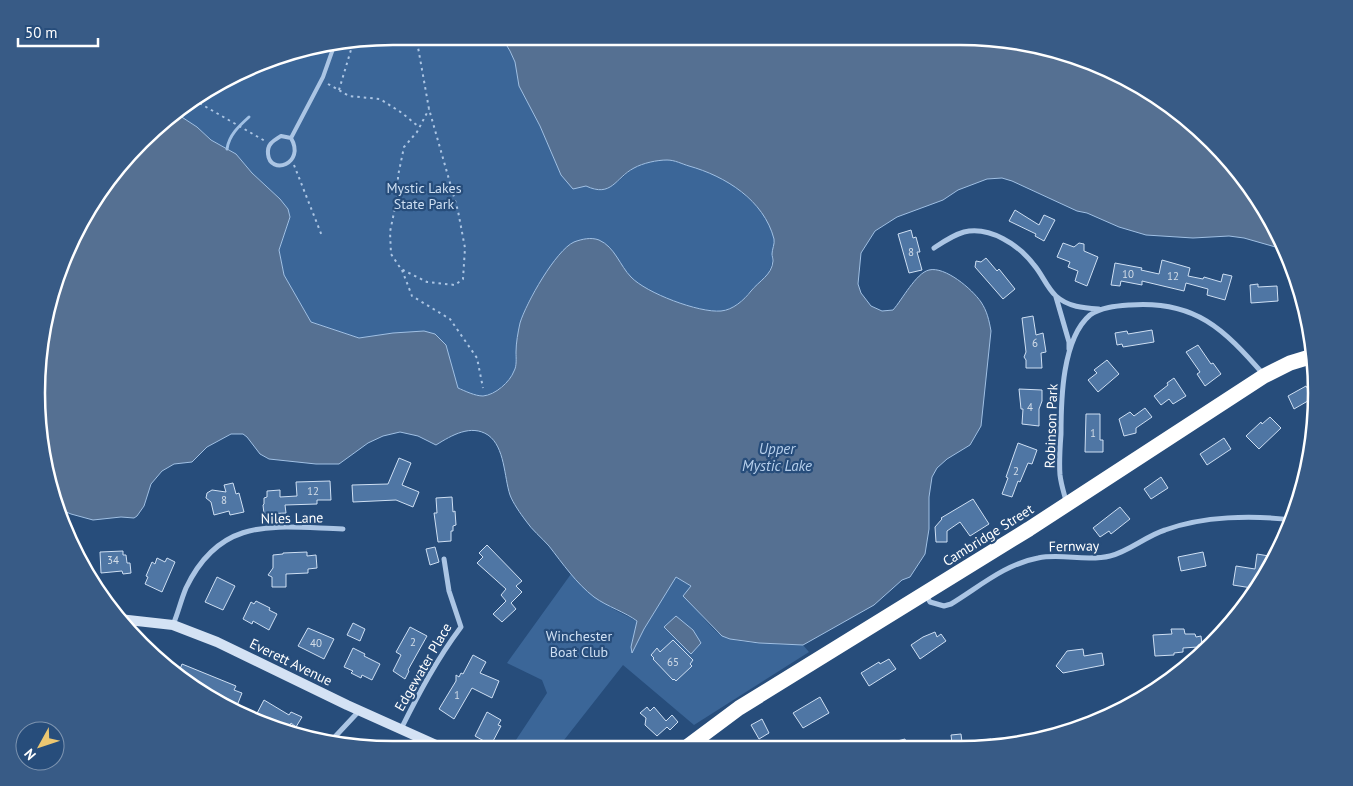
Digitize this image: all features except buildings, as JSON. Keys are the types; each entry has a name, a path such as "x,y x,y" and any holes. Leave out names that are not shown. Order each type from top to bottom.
{"highway":[{"name":"Cambridge Street","path":"695,741 739,708 925,594 1264,376 1290,363 1306,358"}],"street":[{"path":"934,248 948,239 965,232 994,235 1010,243 1029,259 1056,296 1069,342 1068,357"},
{"path":"1056,296 1079,308 1100,310 1145,304 1168,306 1189,312 1210,322 1227,336 1244,352 1264,376"},
{"name":"Robinson Park","path":"1067,504 1060,475 1062,386 1068,357 1082,326 1090,316 1100,310"},
{"name":"Fernway","path":"925,594 930,602 944,606 951,604 1011,565 1038,558 1057,556 1086,559 1110,556 1144,538 1186,523 1246,516 1285,519"},
{"name":"Niles Lane","path":"173,625 185,590 198,567 215,548 227,539 241,532 277,527 343,529"},
{"name":"Edgewater Place","path":"401,729 420,689 461,627 449,591 444,559"},
{"name":"Everett Avenue","path":"129,620 173,625 248,656 427,741"},
{"path":"336,736 360,710"}],"lane":[{"path":"291,138 281,136 270,144 267,150 268,158 273,164 279,166 286,165 292,161 295,148 291,138 321,80 332,51"}],"path":[{"path":"401,269 427,282 455,286 463,279 465,248 458,211 428,109 417,45"},
{"path":"339,90 352,48"},
{"path":"321,80 349,96 380,99 402,113 419,128"},
{"path":"201,104 270,144"},
{"path":"428,109 411,141 404,147 398,176 398,193 390,232 391,254 401,269 412,296 450,319 477,358 483,388"},
{"path":"292,161 322,236"}],"green space":[{"name":"Mystic Lakes State Park","path":"506,45 515,62 519,86 540,126 561,175 596,190 614,184 638,166 667,160 692,166 721,178 747,197 764,216 772,231 774,241 771,264 762,282 753,288 740,302 732,308 715,311 692,307 655,293 638,284 626,272 610,248 569,245 540,282 528,302 520,323 517,358 513,374 496,391 485,396 474,395 458,388 452,368 393,333 359,338 311,322 284,275 279,250 290,217 288,209 236,154 211,140 197,127 181,117 239,81 281,63 303,57 348,48 370,46"},
{"name":"Winchester Boat Club","path":"571,574 600,600 637,622 632,642 632,652 676,577 691,586 684,595 721,635 738,641 803,645 809,652 694,725 623,665 563,741 515,741 547,693 542,680 507,663"}],"water":[{"name":"Upper Mystic Lake","path":"506,45 960,45 1005,48 1050,57 1072,63 1114,81 1153,104 1189,131 1236,181 1261,219 1276,247 1244,238 1229,236 1193,238 1146,235 1077,211 1002,178 987,179 958,190 943,200 897,217 875,231 861,253 858,284 861,293 871,306 882,311 893,310 919,276 929,270 943,271 958,280 983,305 988,316 991,331 981,426 970,445 947,459 937,468 932,477 929,497 929,529 925,554 910,577 902,580 874,605 803,645 759,643 722,636 683,596 691,586 676,577 644,629 632,653 631,647 637,621 599,601 587,592 531,527 510,495 498,447 494,440 482,432 462,432 436,445 418,436 400,432 383,436 368,443 339,464 316,464 269,459 260,454 243,434 231,434 207,447 192,462 174,464 162,471 151,484 144,506 134,518 121,517 93,520 66,512 57,483 48,438 45,393 48,348 63,281 81,239 117,181 147,147 181,117 197,127 211,140 236,154 288,209 290,217 279,250 284,275 311,322 359,338 424,331 435,334 446,345 458,388 473,394 488,395 502,387 512,375 516,364 516,345 520,323 528,303 542,278 559,255 574,242 593,239 605,243 627,273 638,283 673,301 700,309 721,311 730,309 742,301 765,278 773,261 774,239 769,225 752,201 729,183 716,176 676,161 663,160 646,163 634,168 613,185 602,190 586,186 573,189 561,175 540,126 519,86 515,62"},
{"path":"676,616 693,630 701,643 691,654 664,627"}],"waterway":[{"path":"227,149 232,135 249,117"}]}
